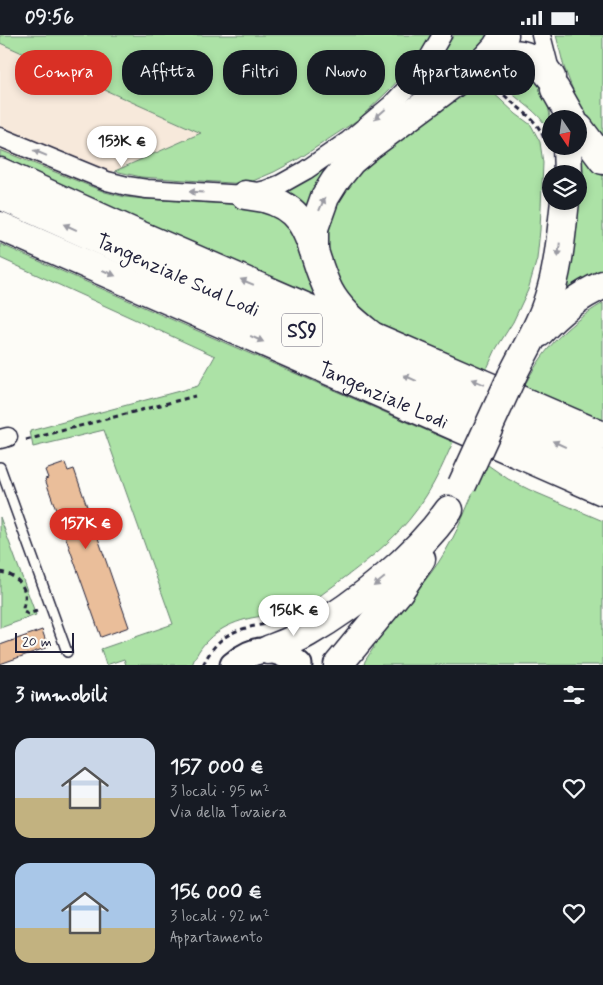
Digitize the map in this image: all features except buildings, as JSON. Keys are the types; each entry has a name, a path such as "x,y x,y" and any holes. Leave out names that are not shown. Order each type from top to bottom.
{"main road":[{"path":"494,50 504,35"},
{"path":"535,60 544,67 567,110"},
{"path":"553,83 560,110"},
{"path":"314,251 314,228 325,197 335,181 351,161 437,95"},
{"path":"588,141 603,160"},
{"path":"0,173 603,436"},
{"name":"Tangenziale Sud Lodi","path":"0,195 603,465"},
{"path":"245,195 263,198 280,204 298,218 306,229 322,277 330,293 351,319 372,336"},
{"path":"342,662 400,590 425,553 462,485 512,376 541,320 554,282 564,210"},
{"name":"Tangenziale Lodi","path":"0,226 603,491"},
{"path":"527,349 539,332 555,316 576,300 603,285"},
{"path":"571,477 595,502 603,507"},
{"path":"233,665 242,657 290,642 307,633 359,598 420,546 449,510"},
{"path":"268,650 282,653 299,665"}],"street":[{"path":"0,137 107,181 127,186 245,195 282,184 348,141 391,105 410,85 442,35"},
{"path":"541,35 553,83"}],"lane":[{"path":"0,467 67,652"}],"path":[{"path":"502,95 528,115 537,124 542,134"},
{"path":"4,438 19,441 27,440 195,396"},
{"path":"0,572 13,576 21,584 25,593 22,608 24,613 31,613 50,606"},
{"path":"203,665 208,654 219,641 234,631 275,623"}],"shaded area":[{"path":"0,43 16,50 15,95 112,95 112,93 202,133 84,184 0,150"}],"green space":[{"path":"0,35 432,35 423,50 395,50 395,84 385,94 385,50 307,50 307,95 384,95 359,119 300,158 246,184 141,177 115,171 201,133 112,93 112,50 16,50 0,43"},
{"path":"454,35 490,35 477,50 444,50"},
{"path":"556,35 603,35 603,143 588,119 588,110 582,110 578,103 564,67"},
{"path":"535,81 543,92 549,110 542,110 542,120 513,95 535,95"},
{"path":"454,95 495,95 531,125 540,142 543,163 537,259 528,290 485,373 374,327 346,303 327,253 328,235 333,213 339,195 349,178"},
{"path":"0,150 105,192 125,197 247,205 288,222 319,299 0,164"},
{"path":"576,155 585,155 603,176 603,273 556,300 571,210 587,210 587,165 578,165"},
{"path":"329,166 331,168 308,209 286,192 286,189"},
{"path":"0,244 453,442 434,483 418,509 388,543 310,603 286,612 254,617 223,628 202,647 192,665 126,665 124,659 106,665 101,649 173,624 104,430 33,447 30,431 198,386 215,356 0,258"},
{"path":"603,303 603,427 521,392 537,364 555,341 576,321"},
{"path":"485,463 508,479 530,490 603,521 603,665 364,665 374,647 370,641 406,603 438,563 464,514"},
{"path":"0,517 36,615 0,628"}]}
